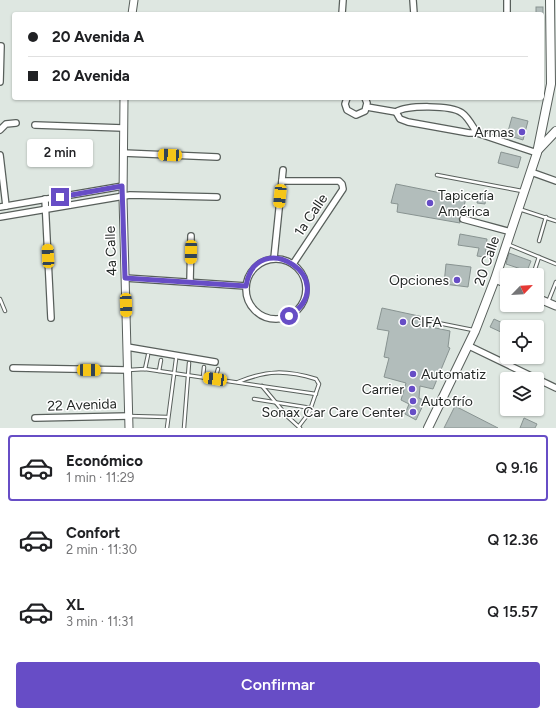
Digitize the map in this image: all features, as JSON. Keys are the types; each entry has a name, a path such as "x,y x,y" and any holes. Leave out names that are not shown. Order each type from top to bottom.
{"main road":[{"name":"20 Calle","path":"428,428 469,346 495,279 537,152 552,79 554,47 550,0"},
{"path":"552,79 556,98"},
{"path":"537,152 556,131"}],"street":[{"path":"132,12 134,0"},
{"path":"342,12 343,0"},
{"path":"413,0 414,12"},
{"path":"507,0 507,12"},
{"path":"0,80 2,46"},
{"name":"4a Calle","path":"124,100 122,186 129,428"},
{"path":"347,100 346,108 352,115 362,113 367,107"},
{"path":"365,100 367,107"},
{"path":"367,107 396,112 401,109 414,106 456,109 464,114 477,133"},
{"path":"396,112 400,119 408,122 469,133 477,133 537,152"},
{"path":"0,130 6,124 16,123"},
{"path":"35,125 123,128"},
{"path":"122,153 217,157"},
{"path":"0,155 3,206 122,186"},
{"path":"274,258 283,170"},
{"path":"531,172 556,181"},
{"name":"1a Calle","path":"282,181 339,180 343,189 293,264"},
{"path":"0,217 123,198 130,195 217,198"},
{"path":"45,199 51,318"},
{"path":"464,219 511,232"},
{"path":"190,282 191,236"},
{"path":"274,258 284,259 293,264 299,268 305,281 306,295 300,307 289,316 283,318 268,318 256,311 248,300 246,286 253,269 262,262 274,258"},
{"path":"125,278 246,286"},
{"path":"495,279 500,281"},
{"path":"544,301 556,306"},
{"path":"469,346 556,388"},
{"path":"127,347 215,362"},
{"path":"13,368 128,370"},
{"name":"22 Avenida","path":"35,418 129,416"}],"lane":[{"path":"437,175 524,192"},
{"path":"519,209 556,221"},
{"path":"539,241 546,217"},
{"path":"507,244 556,264"},
{"path":"535,268 539,257"},
{"path":"548,303 556,282"},
{"path":"0,299 5,311"},
{"path":"433,322 475,330"},
{"path":"145,369 148,355"},
{"path":"167,428 176,359"},
{"path":"159,371 161,360"},
{"path":"184,428 188,363"},
{"path":"203,377 204,367"},
{"path":"128,370 145,369 316,394"},
{"path":"215,379 218,369"},
{"path":"237,382 265,373 281,372 302,375 318,381 319,384 311,408 300,427 287,416 262,386"},
{"path":"254,398 311,408"},
{"path":"129,416 168,417"}],"building":[{"path":"536,7 543,7 543,12 536,12"},
{"path":"512,117 528,121 523,140 507,135"},
{"path":"501,152 521,157 518,168 498,163"},
{"name":"Tapicería América","path":"396,184 466,198 462,215 459,218 460,223 397,212 398,204 391,203"},
{"path":"478,195 486,196 485,204 477,203"},
{"path":"460,234 487,239 485,257 477,256 479,248 458,245"},
{"path":"509,253 531,261 528,268 518,268 506,264"},
{"path":"446,264 471,267 468,287 444,284"},
{"path":"382,308 428,318 426,326 450,331 448,347 450,348 433,389 420,386 419,398 425,401 416,420 405,414 409,404 401,400 406,383 384,377 389,358 384,357 389,331 377,329"},
{"path":"494,319 500,322 500,332 490,327"},
{"path":"455,406 498,428 444,428"},
{"path":"524,418 537,424 535,428 520,428"}],"place":[{"name":"Armas","path":"522,132"},
{"name":"Tapicería América","path":"430,203"},
{"name":"Opciones","path":"457,280"},
{"name":"CIFA","path":"403,322"},
{"name":"Automatiz","path":"413,374"},
{"name":"Carrier","path":"412,389"},
{"name":"Autofrío","path":"413,401"},
{"name":"Sonax Car Care Center","path":"413,412"}],"route":[{"path":"60,197 122,186 125,278 246,286 249,274 262,262 274,258 289,261 299,268 303,274 306,295 300,307 289,316"}]}
